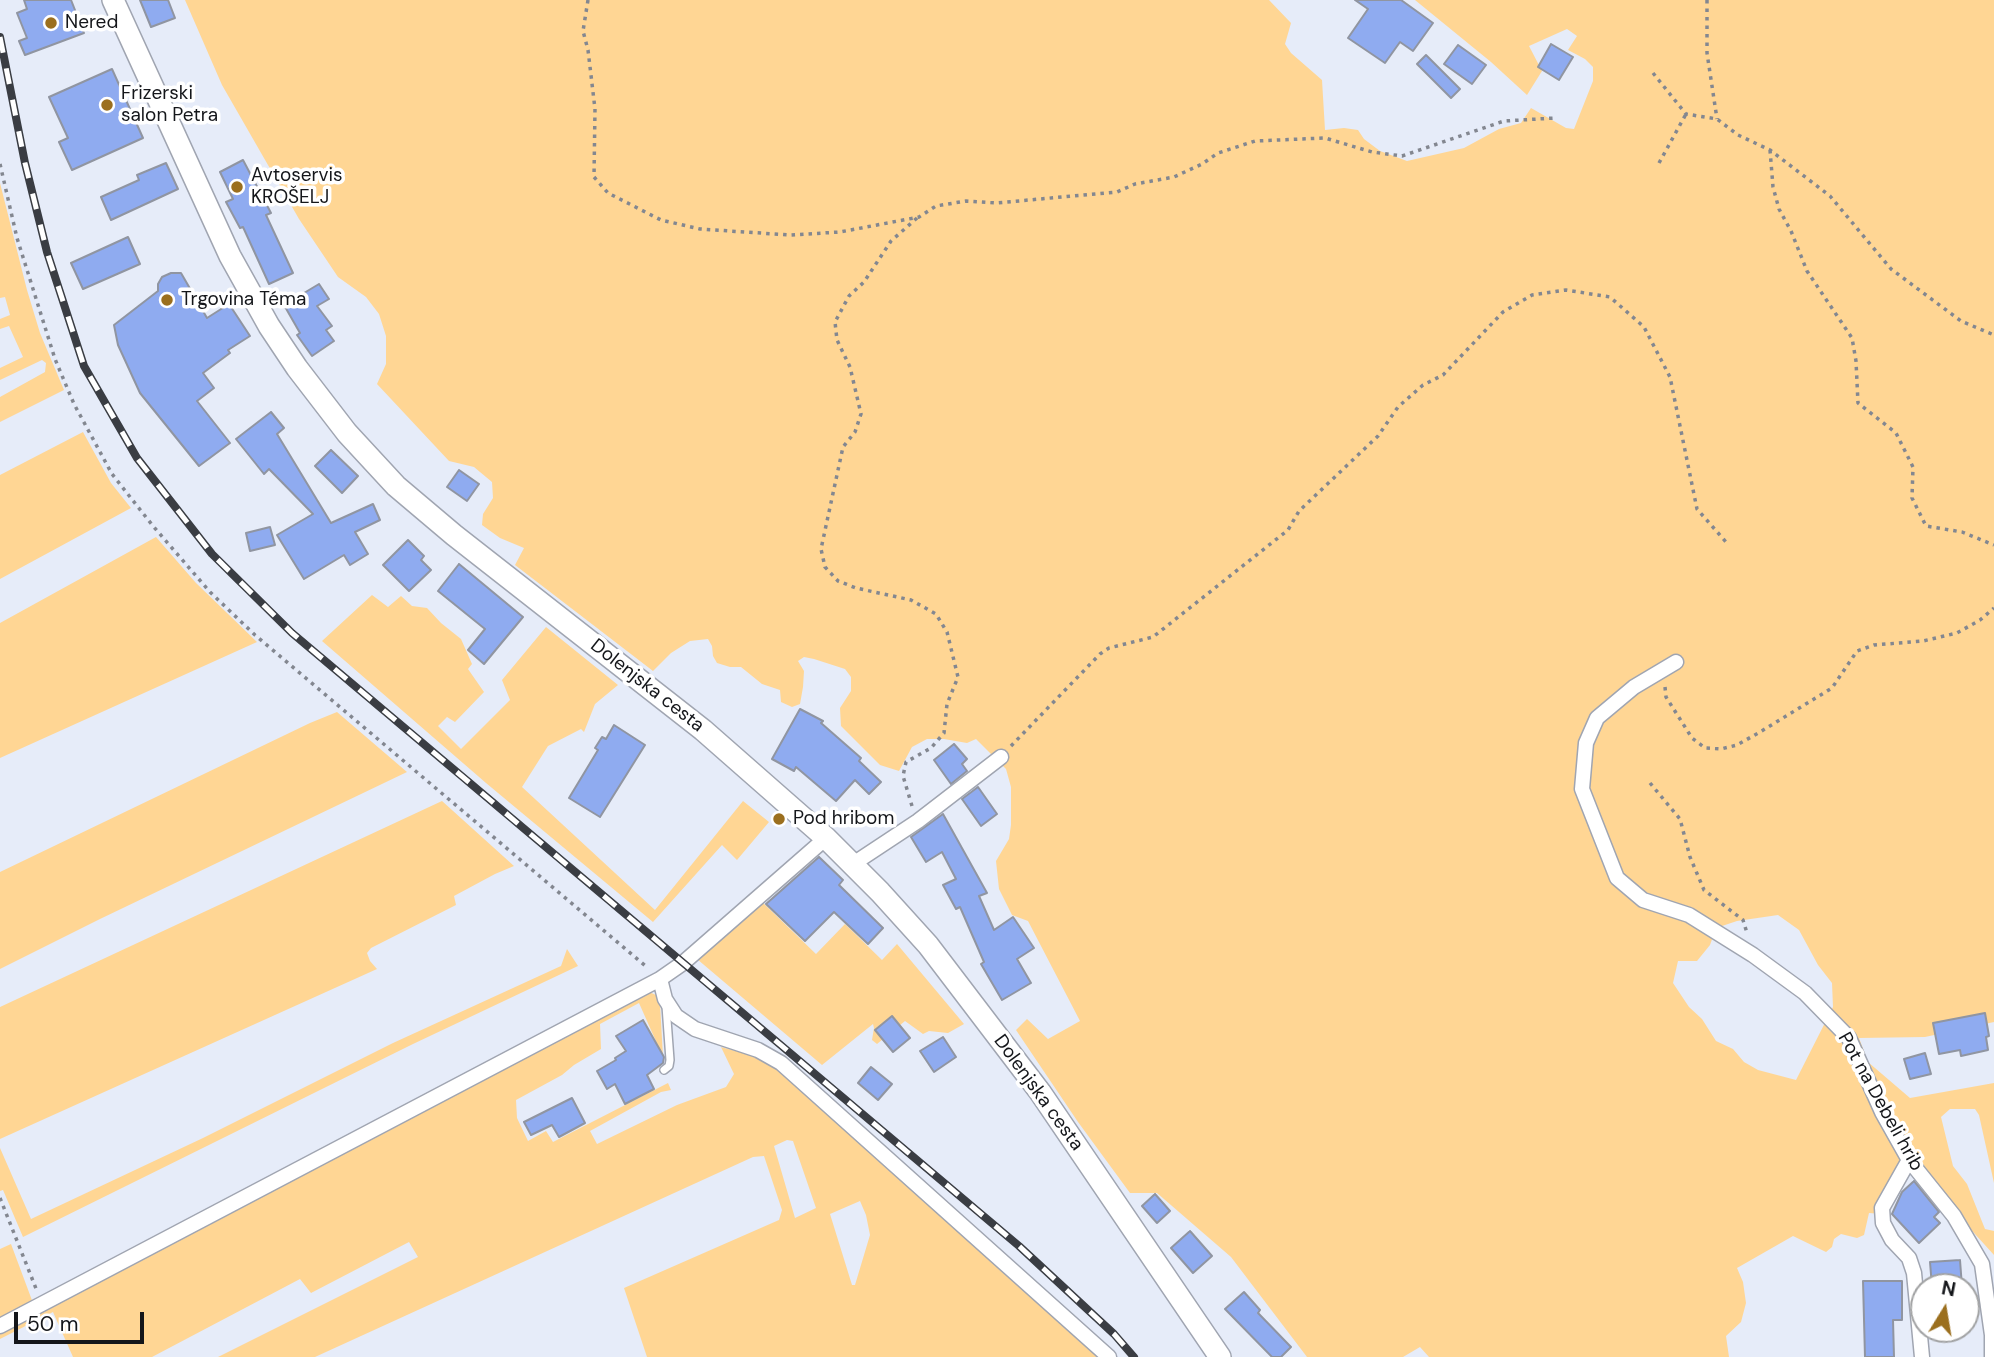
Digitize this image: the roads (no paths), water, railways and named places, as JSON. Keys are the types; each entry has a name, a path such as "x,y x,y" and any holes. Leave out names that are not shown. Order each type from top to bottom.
{"main road":[{"name":"Dolenjska cesta","path":"113,0 230,256 276,336 347,433 396,486 703,730 853,864 928,945 1040,1092 1220,1357"}],"street":[{"name":"Pot na Debeli hrib","path":"1676,662 1634,687 1597,718 1586,743 1581,789 1617,878 1643,900 1689,915 1753,956 1805,993 1849,1038 1882,1112 1909,1160 1954,1216 1982,1264 1992,1335 1992,1357"},
{"path":"853,864 918,821 1001,757"},
{"path":"0,1326 660,979 683,963 827,838"},
{"path":"660,979 665,999 676,1016 695,1029 758,1050 781,1063 1043,1295 1109,1357"},
{"path":"1909,1160 1882,1208 1883,1223 1892,1240 1909,1258 1914,1273 1922,1357"}],"lane":[{"path":"664,1070 669,1066 670,1060 665,999"}],"railway":[{"path":"0,37 25,163 47,252 84,366 137,458 212,554 292,633 1019,1246 1114,1334 1134,1357"}],"place":[{"name":"Nered","path":"51,23"},
{"name":"Frizerski salon Petra","path":"107,105"},
{"name":"Avtoservis KROŠELJ","path":"237,187"},
{"name":"Trgovina Téma","path":"167,300"},
{"name":"Pod hribom","path":"779,819"}]}
